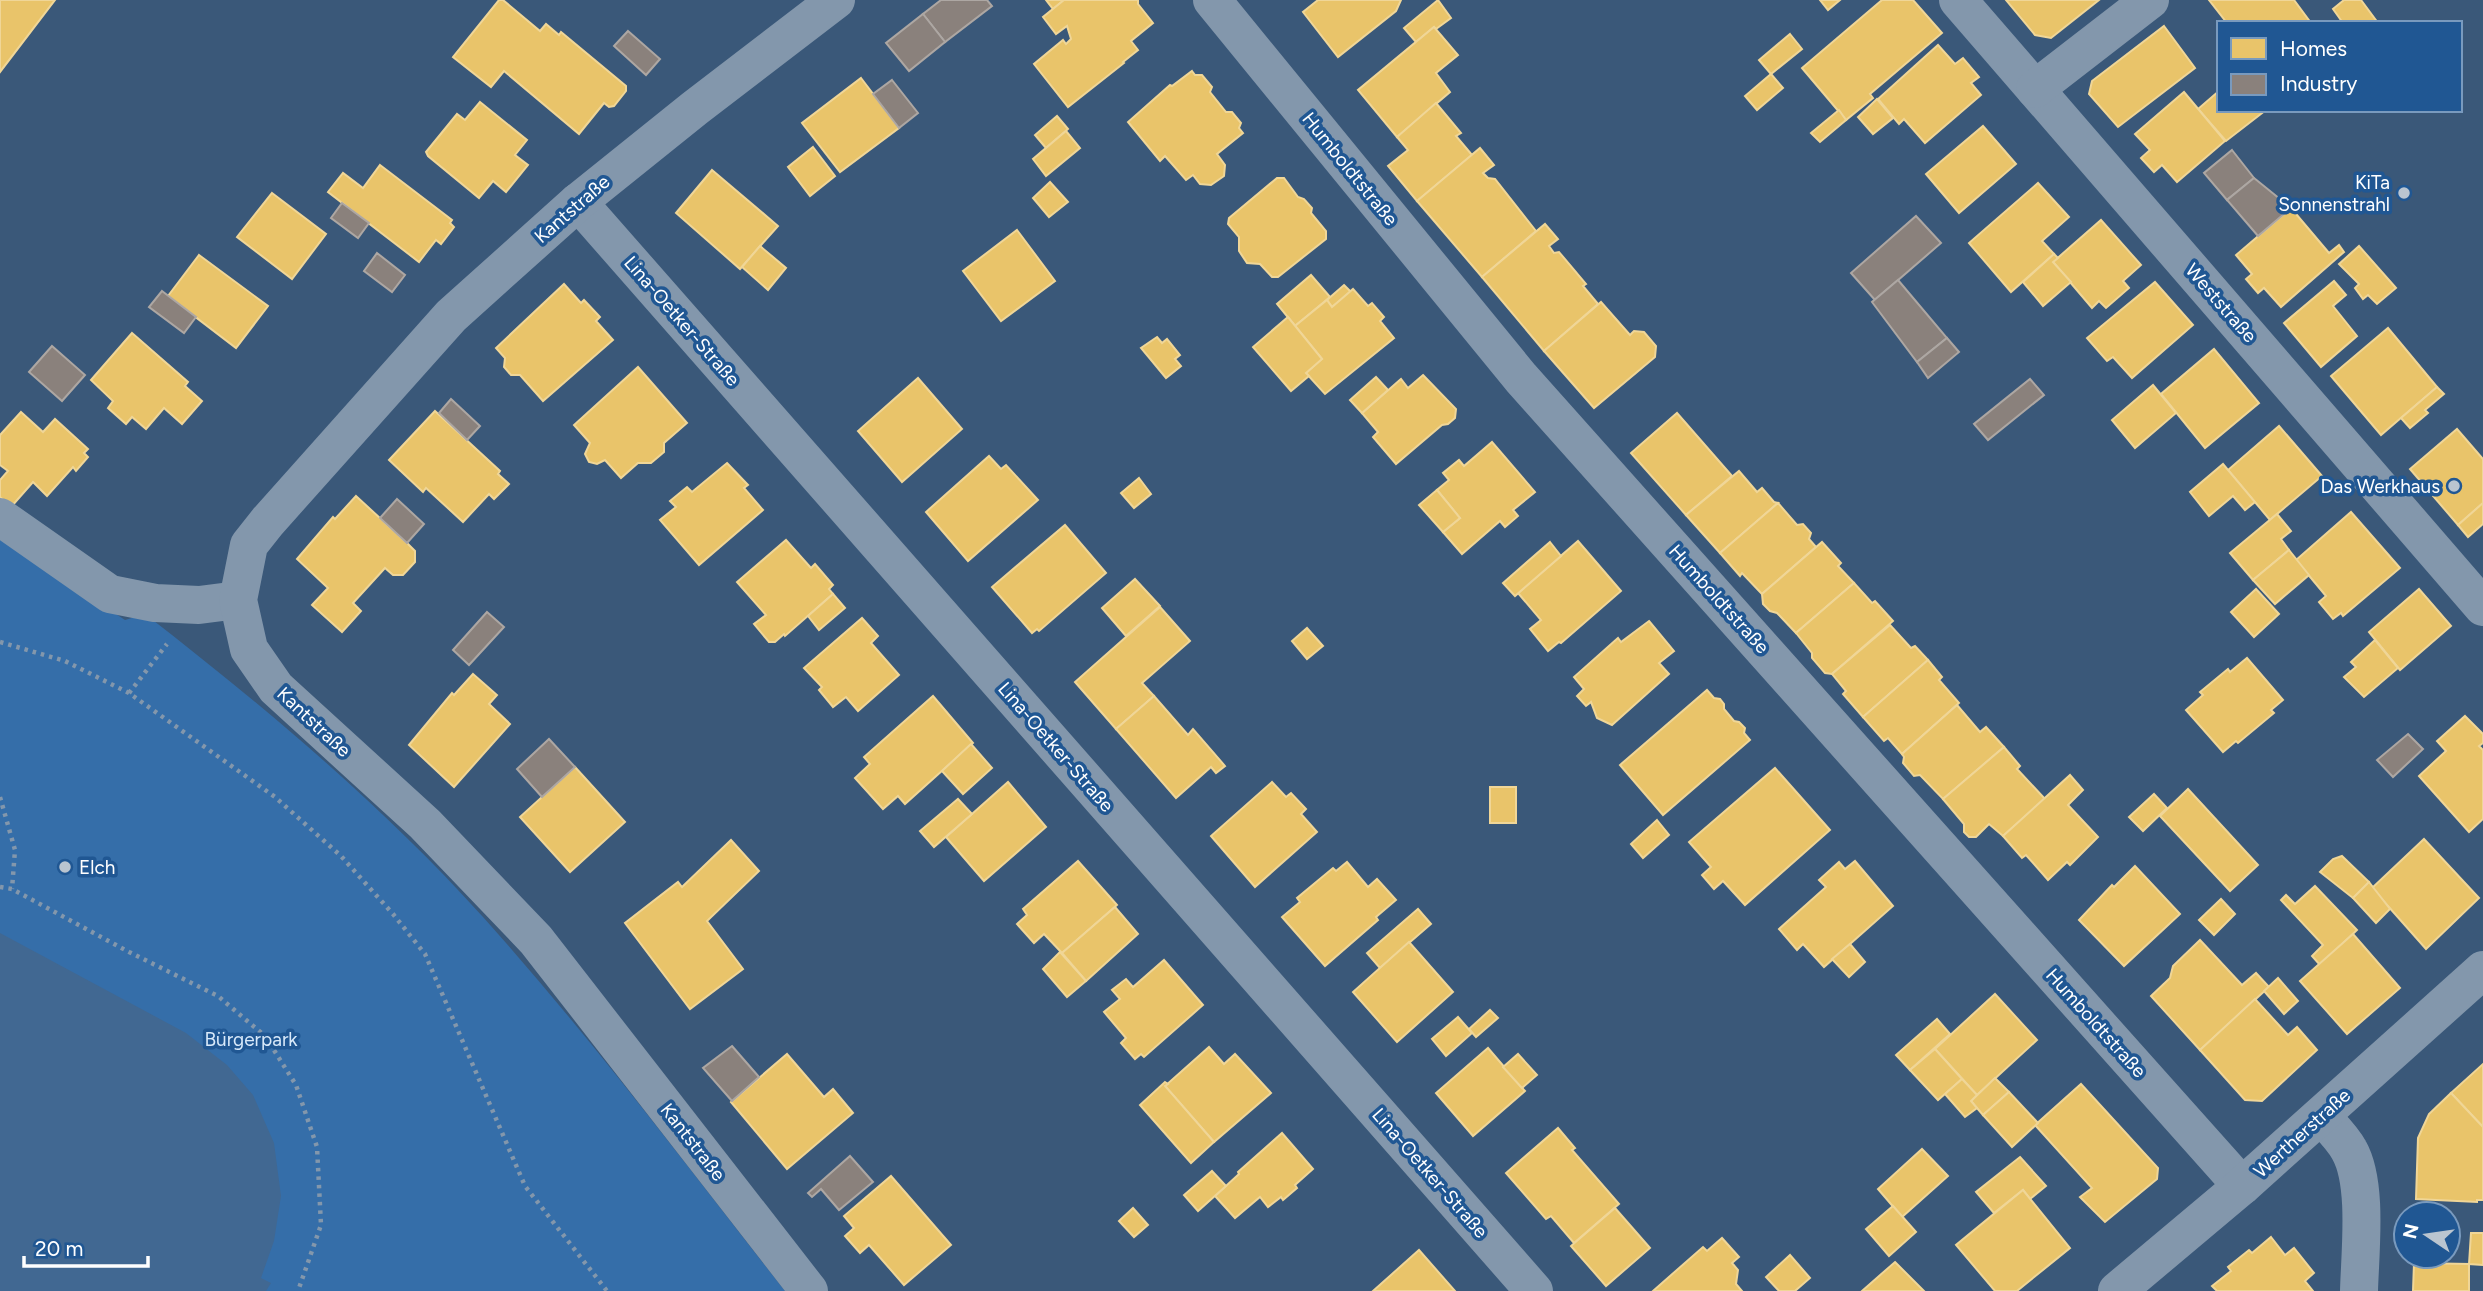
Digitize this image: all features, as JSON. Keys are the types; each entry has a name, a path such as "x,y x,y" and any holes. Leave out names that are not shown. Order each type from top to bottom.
{"street":[{"name":"Kantstraße","path":"809,1291 536,940 425,824 276,688 249,649 238,600 249,545 451,316 578,202 836,0"},
{"name":"Humboldtstraße","path":"1212,0 1521,378 2242,1186"},
{"name":"Weststraße","path":"1958,0 2483,607"},
{"path":"2035,89 2150,0"},
{"name":"Lina-Oetker-Straße","path":"578,202 1534,1291"},
{"path":"0,517 110,594 155,603 199,605 238,600"},
{"name":"Wertherstraße","path":"2117,1291 2242,1186 2483,970"},
{"path":"2321,1116 2351,1152 2358,1172 2361,1196 2359,1291"}],"path":[{"path":"0,642 65,662 129,693 275,797 341,856 425,954 525,1186 607,1291"},
{"path":"129,693 168,642"},
{"path":"0,797 15,850 12,889"},
{"path":"0,887 12,889 218,996 265,1036 296,1085 317,1147 321,1225 298,1291"}],"green space":[{"name":"Bürgerpark","path":"0,537 125,620 145,614 278,721 404,835 523,962 637,1101 785,1291 0,1291"}],"shaded area":[{"path":"0,933 186,1033 227,1065 253,1095 274,1143 281,1196 274,1241 261,1278 271,1283 266,1291 0,1291"}],"building: Homes":[{"path":"0,0 55,0 0,72"},
{"path":"499,0 503,0 540,31 546,24 559,35 561,32 626,86 626,91 614,106 609,107 604,103 579,134 504,71 491,87 453,57"},
{"path":"1046,0 1064,0 1053,9"},
{"path":"1064,0 1138,0 1138,4 1153,23 1131,41 1138,50 1068,107 1034,64 1063,40 1066,44 1071,39 1067,26 1056,34 1043,17"},
{"path":"1318,0 1401,0 1396,11 1338,57 1303,12"},
{"path":"1438,0 1451,18 1436,29 1434,27 1416,42 1404,28"},
{"path":"1820,0 1840,0 1828,10"},
{"path":"1882,0 1913,0 1942,33 1870,94 1873,98 1846,120 1802,68"},
{"path":"2006,0 2099,0 2051,38 2035,35"},
{"path":"2209,0 2294,0 2310,21 2225,21"},
{"path":"2344,0 2361,0 2377,21 2342,21 2333,9"},
{"path":"2164,26 2195,68 2118,127 2089,94 2092,81"},
{"path":"1434,27 1458,55 1436,73 1450,92 1397,137 1358,90"},
{"path":"1790,34 1802,49 1771,74 1759,60"},
{"path":"1938,45 1955,64 1963,58 1979,77 1971,83 1981,95 1925,143 1904,119 1899,124 1878,99"},
{"path":"1192,71 1195,75 1202,75 1212,87 1210,92 1226,112 1232,112 1241,123 1239,128 1243,133 1217,154 1225,165 1224,176 1211,185 1200,184 1193,175 1186,180 1165,156 1160,161 1128,122 1170,85"},
{"path":"1771,74 1783,88 1757,110 1745,96"},
{"path":"861,78 899,128 840,172 802,123"},
{"path":"2184,92 2225,141 2177,182 2162,165 2154,172 2141,158 2150,150 2135,134"},
{"path":"2217,93 2217,112 2263,112 2226,141 2198,109"},
{"path":"1877,99 1893,118 1873,134 1858,117"},
{"path":"480,102 527,140 515,155 528,165 506,192 493,181 479,198 426,152 457,114 465,120"},
{"path":"1436,103 1461,133 1456,136 1472,155 1417,201 1388,166 1408,150 1397,137"},
{"path":"1839,110 1846,120 1820,142 1811,133"},
{"path":"1057,116 1068,129 1046,148 1035,135"},
{"path":"1983,126 2016,164 1959,213 1926,174"},
{"path":"1066,131 1080,148 1046,176 1033,159"},
{"path":"813,147 835,176 810,196 788,167"},
{"path":"1480,148 1494,165 1483,173 1488,178 1495,179 1536,231 1482,277 1417,201"},
{"path":"380,165 452,220 450,223 454,227 441,244 436,240 419,262 328,192 343,173 363,188"},
{"path":"712,170 778,226 740,269 676,213"},
{"path":"1277,178 1284,178 1298,197 1304,199 1312,208 1311,213 1326,231 1326,239 1278,277 1272,277 1260,264 1247,263 1239,251 1239,237 1228,224 1229,218"},
{"path":"1050,182 1068,202 1049,217 1033,198"},
{"path":"2038,183 2069,217 2042,241 2054,254 2011,292 1969,243"},
{"path":"272,193 326,234 292,279 237,237"},
{"path":"2291,208 2329,253 2339,245 2344,252 2281,307 2264,288 2258,293 2246,279 2252,274 2236,255"},
{"path":"2101,220 2141,265 2123,281 2129,288 2106,308 2099,301 2092,308 2053,262"},
{"path":"1545,224 1558,239 1549,246 1554,253 1559,252 1586,284 1583,286 1598,304 1544,351 1482,277"},
{"path":"1017,230 1055,281 1001,321 963,271"},
{"path":"760,246 786,268 768,290 742,267"},
{"path":"2359,246 2396,288 2377,304 2368,295 2363,299 2355,288 2359,284 2339,264"},
{"path":"2054,254 2058,258 2053,262 2071,282 2043,306 2023,282"},
{"path":"199,255 268,306 236,348 168,296"},
{"path":"1311,275 1330,297 1295,326 1277,304"},
{"path":"2334,281 2346,295 2333,306 2357,336 2321,367 2284,323"},
{"path":"2155,282 2193,325 2132,378 2113,357 2107,361 2087,338"},
{"path":"564,284 581,303 584,300 600,317 596,321 613,340 543,401 520,375 511,375 504,367 505,358 496,348"},
{"path":"1344,285 1351,292 1332,307 1327,300"},
{"path":"1353,289 1368,306 1372,303 1384,317 1380,321 1394,338 1325,394 1306,373 1322,359 1295,326 1327,300 1332,307"},
{"path":"1601,302 1630,335 1634,331 1644,332 1656,346 1655,357 1594,408 1544,351"},
{"path":"1288,317 1322,359 1306,373 1309,376 1291,391 1253,347"},
{"path":"2388,328 2437,387 2381,435 2331,376"},
{"path":"132,333 188,382 185,386 202,401 182,424 164,408 146,429 132,417 126,424 108,408 113,401 91,380"},
{"path":"1157,337 1162,343 1167,339 1180,355 1175,359 1181,366 1166,378 1141,348"},
{"path":"2214,349 2259,403 2205,448 2161,394"},
{"path":"638,367 687,423 664,443 664,452 651,463 638,463 621,478 605,460 597,464 589,462 585,454 590,443 574,425"},
{"path":"1423,375 1456,409 1455,418 1442,425 1396,464 1373,437 1378,432 1362,413 1401,379 1408,388"},
{"path":"1376,377 1388,390 1362,413 1350,400"},
{"path":"918,378 962,429 902,482 858,431"},
{"path":"2153,385 2176,413 2135,448 2112,420"},
{"path":"2437,387 2444,394 2425,410 2428,413 2410,428 2401,418"},
{"path":"435,411 500,471 498,474 509,484 494,499 489,494 463,522 426,488 423,492 389,460"},
{"path":"21,412 43,432 55,419 88,449 84,453 88,457 76,471 73,467 47,496 33,482 11,507 0,497 0,480 8,471 0,465 0,435"},
{"path":"1677,413 1732,476 1686,515 1631,453"},
{"path":"2279,426 2322,476 2270,520 2228,470"},
{"name":"Das Werkhaus","path":"2457,429 2483,459 2483,503 2458,525 2410,469"},
{"path":"1492,442 1535,492 1513,510 1518,516 1505,527 1500,521 1462,554 1443,532 1460,518 1437,490 1449,480 1443,473 1459,460 1464,466"},
{"path":"989,456 1001,469 1006,465 1038,500 968,561 926,512"},
{"path":"727,463 748,485 744,488 763,510 699,565 660,520 676,507 670,501 687,487 692,492"},
{"path":"2223,464 2255,502 2245,510 2233,496 2209,516 2190,492"},
{"path":"1739,471 1757,492 1762,488 1778,503 1720,553 1686,515"},
{"path":"1139,478 1151,494 1134,508 1121,493"},
{"path":"1437,490 1460,518 1443,532 1419,505"},
{"path":"356,496 415,551 415,562 403,575 393,575 385,568 353,603 361,611 342,632 312,605 328,588 297,559 333,517 335,519"},
{"path":"1778,503 1797,525 1803,524 1811,533 1809,539 1816,547 1762,594 1742,573 1740,576 1720,553"},
{"path":"2483,503 2483,524 2468,537 2458,525"},
{"path":"2351,512 2400,568 2343,616 2341,613 2333,619 2319,602 2326,596 2296,560"},
{"path":"2277,514 2291,531 2281,539 2289,550 2253,580 2230,553"},
{"path":"1065,525 1106,573 1039,631 1037,629 1032,633 992,587"},
{"path":"786,540 811,568 815,564 833,585 829,589 833,594 785,636 784,634 775,642 769,642 754,624 766,615 737,582"},
{"path":"1578,541 1621,591 1548,651 1530,629 1541,620 1518,593"},
{"path":"1550,542 1561,556 1515,596 1503,583"},
{"path":"1822,542 1841,563 1838,566 1854,583 1796,633 1777,613 1770,611 1763,604 1762,594"},
{"path":"2289,550 2309,575 2275,604 2253,580"},
{"path":"1135,579 1160,606 1126,636 1102,608"},
{"path":"1854,583 1893,621 1832,674 1825,673 1796,633"},
{"path":"2256,589 2279,614 2254,637 2231,612"},
{"path":"2419,589 2451,626 2400,670 2369,632"},
{"path":"833,594 845,608 819,630 808,616"},
{"path":"1160,607 1190,641 1142,683 1154,696 1116,729 1075,682"},
{"path":"862,618 878,636 871,643 899,675 858,711 846,697 833,707 819,690 822,687 804,668"},
{"path":"1649,621 1674,651 1659,663 1669,674 1612,725 1597,718 1591,702 1586,706 1577,696 1584,689 1574,677 1618,638 1621,642"},
{"path":"1890,625 1911,648 1915,646 1928,660 1863,717 1843,694 1846,691 1832,674"},
{"path":"1307,628 1323,646 1307,659 1292,641"},
{"path":"2375,640 2398,668 2364,697 2344,677 2356,667 2351,662"},
{"path":"2247,658 2283,700 2271,710 2274,713 2223,752 2186,710 2203,695 2200,692 2228,669 2230,672"},
{"path":"1928,660 1942,677 1939,680 1959,703 1902,754 1888,738 1884,741 1863,717"},
{"path":"473,674 497,695 489,704 510,724 454,787 409,745 452,693 454,695"},
{"path":"1707,690 1714,698 1720,699 1734,721 1745,728 1744,733 1750,740 1663,815 1620,765"},
{"path":"933,696 973,743 905,804 898,796 883,809 855,778 870,764 864,757"},
{"path":"1154,696 1188,735 1193,729 1225,766 1216,773 1211,767 1176,798 1116,729"},
{"path":"1957,705 1980,732 1986,727 2004,747 1943,799 1920,775 1914,776 1903,763 1902,754"},
{"path":"2465,716 2483,734 2483,743 2479,746 2483,750 2483,819 2469,832 2419,776 2446,751 2437,741"},
{"path":"971,744 992,768 963,794 942,771"},
{"path":"2004,747 2020,766 2017,769 2045,799 2003,836 1989,824 1976,837 1969,837 1964,832 1964,824 1943,799"},
{"path":"575,767 625,822 570,872 520,817"},
{"path":"1775,768 1830,830 1745,905 1723,881 1714,889 1702,875 1711,867 1689,842"},
{"path":"2070,775 2083,790 2068,805 2098,837 2070,865 2067,862 2048,880 2026,855 2022,858 2003,836"},
{"path":"1008,782 1046,827 984,881 946,837"},
{"path":"1272,782 1286,797 1291,793 1306,809 1301,814 1317,832 1255,887 1211,836"},
{"path":"1490,787 1516,787 1516,823 1490,823"},
{"path":"2188,789 2258,865 2230,891 2160,816"},
{"path":"2154,794 2167,808 2143,831 2129,817"},
{"path":"958,799 972,814 934,847 920,831"},
{"path":"1657,820 1669,835 1643,858 1631,844"},
{"path":"2424,839 2479,898 2426,949 2372,888"},
{"path":"731,840 759,871 707,921 743,969 690,1009 625,923 678,882 682,887"},
{"path":"2342,856 2369,882 2353,898 2320,872 2333,859"},
{"path":"1078,861 1117,905 1062,953 1044,934 1034,943 1017,924 1027,915 1023,909"},
{"path":"1855,861 1893,906 1824,967 1803,944 1797,950 1779,929 1826,887 1819,880 1839,862 1845,869"},
{"path":"1347,862 1368,887 1377,879 1396,900 1376,917 1378,920 1325,966 1282,917 1300,902 1297,898 1333,868 1336,871"},
{"path":"2135,866 2180,914 2124,966 2079,920 2112,885 2114,887"},
{"path":"2369,882 2390,909 2376,923 2353,898"},
{"path":"2315,886 2357,930 2320,965 2312,956 2323,945 2281,900 2286,895 2295,904"},
{"path":"2221,899 2235,914 2214,935 2199,920"},
{"path":"1115,907 1138,934 1086,981 1062,953"},
{"path":"1418,909 1431,924 1380,968 1367,953"},
{"path":"2353,934 2400,988 2347,1034 2300,981"},
{"path":"2200,940 2242,985 2256,973 2269,987 2200,1050 2151,996 2170,978 2173,966"},
{"path":"1409,942 1453,992 1397,1042 1353,992"},
{"path":"1850,944 1865,962 1849,977 1832,959"},
{"path":"1060,952 1086,981 1067,997 1043,969"},
{"path":"1164,960 1203,1005 1144,1057 1141,1054 1135,1059 1121,1043 1126,1038 1104,1012 1120,999 1112,990 1126,979 1133,987"},
{"path":"2278,978 2298,1001 2284,1014 2264,991"},
{"path":"1995,994 2037,1040 1977,1095 1935,1049"},
{"path":"2255,999 2288,1035 2297,1027 2317,1050 2262,1101 2245,1100 2200,1050"},
{"path":"1490,1010 1498,1018 1476,1037 1469,1029"},
{"path":"1458,1017 1472,1033 1446,1056 1432,1039"},
{"path":"1937,1019 1950,1034 1910,1070 1896,1055"},
{"path":"1209,1047 1224,1064 1235,1054 1271,1093 1214,1142 1165,1086"},
{"path":"1488,1048 1525,1091 1473,1136 1436,1093"},
{"path":"1935,1049 1962,1079 1938,1100 1910,1070"},
{"path":"787,1054 824,1097 833,1089 853,1113 787,1169 731,1102"},
{"path":"1518,1054 1537,1075 1522,1088 1503,1067"},
{"path":"2483,1064 2483,1127 2451,1093"},
{"path":"1995,1078 2009,1092 1983,1115 1971,1101"},
{"path":"1962,1079 1977,1095 1971,1101 1977,1108 1965,1117 1945,1094"},
{"path":"1165,1082 1168,1084 1165,1086 1214,1142 1191,1163 1140,1105"},
{"path":"2081,1084 2158,1168 2157,1179 2105,1222 2080,1197 2092,1188 2035,1125"},
{"path":"2009,1092 2038,1123 2012,1147 1983,1115"},
{"path":"2451,1093 2483,1127 2483,1200 2416,1199 2418,1138 2429,1114"},
{"path":"1558,1128 1575,1148 1572,1150 1619,1204 1574,1243 1551,1216 1546,1219 1506,1173"},
{"path":"1282,1133 1313,1169 1283,1200 1281,1197 1268,1207 1260,1197 1235,1218 1215,1196"},
{"path":"1922,1149 1948,1176 1902,1217 1878,1189"},
{"path":"2020,1157 2046,1186 2030,1199 2023,1190 1994,1213 1976,1192"},
{"path":"1212,1171 1226,1186 1198,1211 1184,1195"},
{"path":"891,1176 951,1245 904,1285 869,1245 860,1253 845,1236 854,1228 844,1216"},
{"path":"2023,1190 2070,1248 2017,1291 1995,1291 1956,1245"},
{"path":"1893,1206 1916,1232 1889,1256 1866,1229"},
{"path":"1133,1208 1148,1225 1134,1237 1119,1221"},
{"path":"1615,1208 1650,1248 1606,1286 1571,1246"},
{"path":"2471,1233 2483,1233 2483,1265 2469,1264"},
{"path":"2271,1237 2285,1255 2294,1248 2314,1273 2305,1281 2313,1291 2217,1291 2212,1286 2231,1271 2228,1267 2249,1250 2252,1253"},
{"path":"1722,1238 1739,1257 1732,1263 1738,1270 1736,1284 1742,1291 1653,1291 1703,1247 1707,1251"},
{"path":"1419,1250 1455,1291 1373,1291"},
{"path":"1790,1255 1810,1278 1795,1291 1779,1291 1766,1277"},
{"path":"1895,1262 1924,1291 1862,1291"},
{"path":"2462,1264 2469,1264 2469,1291 2413,1291 2414,1270 2462,1270"}],"building: Industry":[{"path":"941,0 987,0 992,6 945,42 923,14"},
{"path":"923,14 945,42 909,71 886,43"},
{"path":"628,31 660,59 646,75 614,46"},
{"path":"892,80 918,113 899,128 873,94"},
{"path":"2232,150 2254,178 2227,200 2204,173"},
{"path":"2254,178 2291,208 2258,236 2227,200"},
{"path":"342,203 369,223 358,238 331,218"},
{"path":"1916,216 1941,243 1875,300 1851,273"},
{"path":"377,253 405,275 392,292 364,271"},
{"path":"1898,280 1947,338 1917,362 1872,302"},
{"path":"162,291 196,317 184,333 149,307"},
{"path":"1947,338 1959,352 1928,378 1917,362"},
{"path":"52,346 85,375 62,401 29,372"},
{"path":"2030,379 2044,395 1988,440 1974,424"},
{"path":"451,399 480,426 467,440 439,413"},
{"path":"397,499 424,524 407,543 380,518"},
{"path":"487,612 504,627 469,665 453,650"},
{"path":"2408,734 2423,749 2393,777 2377,760"},
{"path":"549,739 575,767 542,797 517,769"},
{"path":"732,1046 759,1077 732,1101 703,1068"},
{"path":"850,1156 873,1182 839,1210 821,1189 812,1197 808,1193"}],"place":[{"name":"KiTa Sonnenstrahl","path":"2404,193"},
{"name":"Das Werkhaus","path":"2454,486"},
{"name":"Elch","path":"65,867"}]}
